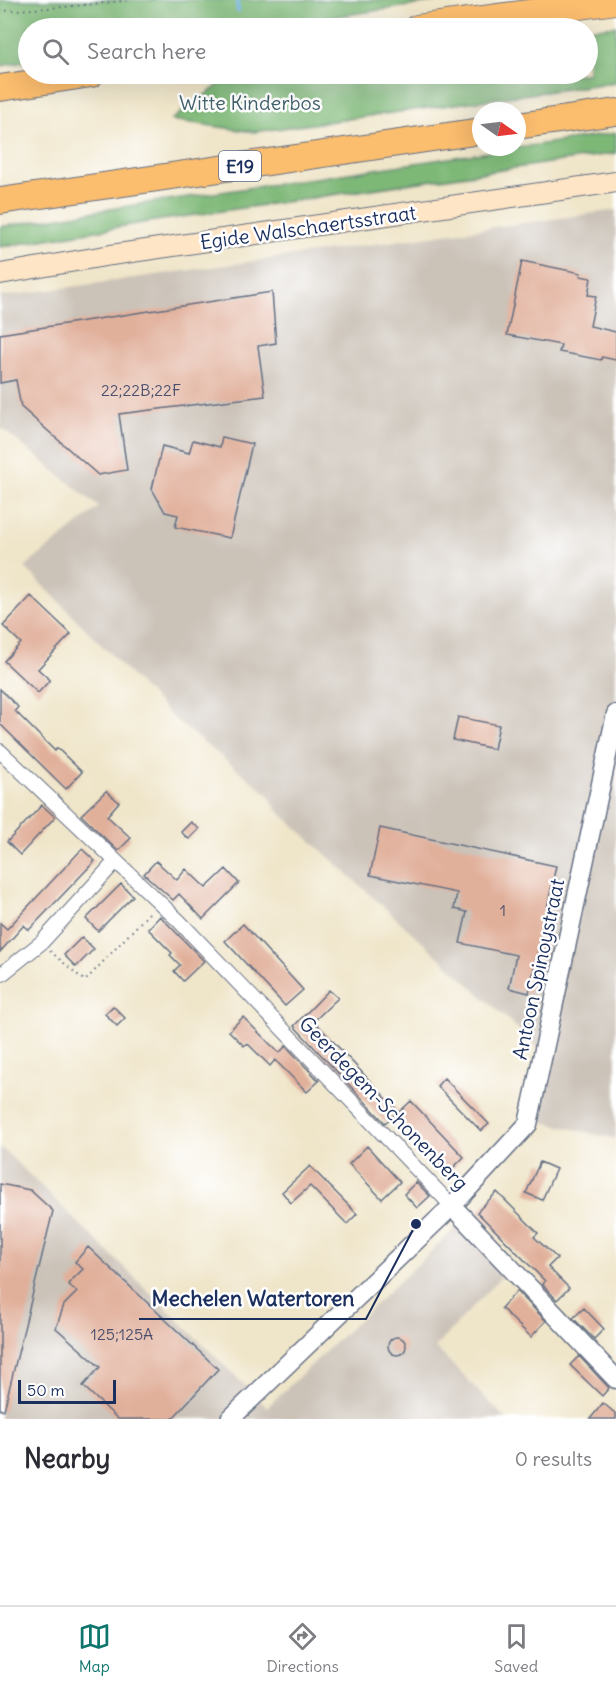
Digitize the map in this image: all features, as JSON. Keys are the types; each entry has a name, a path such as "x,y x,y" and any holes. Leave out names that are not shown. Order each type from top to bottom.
{"highway":[{"path":"491,18 616,1"},
{"path":"0,88 26,84"},
{"path":"526,125 616,112"},
{"name":"E19","path":"0,201 472,132"}],"main road":[{"name":"Egide Walschaertsstraat","path":"0,274 616,182"}],"street":[{"name":"Antoon Spinoystraat","path":"230,1419 452,1206 528,1124 616,714"},
{"name":"Geerdegem-Schonenberg","path":"0,752 179,921 616,1380"},
{"path":"2,974 42,942 115,862"}],"path":[{"path":"0,11 65,8 131,0"},
{"path":"42,942 84,981 150,911"}],"shaded area":[{"path":"616,210 616,1139 538,1121 549,1057 277,810 268,794 173,718 25,567 99,507 0,427 0,297"},
{"path":"0,1149 4,1150 267,1407 458,1226 503,1275 435,1347 506,1419 0,1419"}],"green space":[{"path":"0,0 451,0 325,18 18,18 18,63 0,66"},
{"name":"Witte Kinderbos","path":"616,26 616,82 254,132 171,120 220,84 598,84 598,28"},
{"path":"616,133 616,153 148,222 0,247 0,227 472,155 526,156 526,146"}],"building":[{"path":"522,261 581,273 580,276 591,278 588,295 596,296 590,326 616,332 616,360 602,357 601,360 559,352 561,345 507,335"},
{"path":"272,292 276,343 258,346 265,396 119,414 127,470 98,475 21,407 16,380 0,383 0,334"},
{"path":"222,437 252,444 230,538 175,527 178,515 165,512 152,489 162,446 189,453 193,440 220,447"},
{"path":"31,596 71,634 38,669 50,680 38,693 4,661 21,643 3,626"},
{"path":"0,689 18,707 15,711 55,751 57,748 82,772 66,789 0,724"},
{"path":"458,717 499,725 494,749 453,740"},
{"path":"106,791 119,802 107,816 131,838 118,851 81,815"},
{"path":"42,805 55,817 20,855 7,842"},
{"path":"191,822 199,829 189,839 181,832"},
{"path":"380,828 556,866 529,993 509,988 516,955 460,943 467,912 454,909 457,893 370,875"},
{"path":"82,849 95,861 29,930 24,925 0,952 0,923 7,929"},
{"path":"156,861 177,880 186,869 206,888 226,869 239,883 203,919 179,894 173,900 144,874"},
{"path":"121,884 133,896 98,931 86,919"},
{"path":"160,916 204,961 183,981 174,971 180,965 170,955 172,953 148,929"},
{"path":"243,924 303,990 285,1006 225,941"},
{"path":"82,937 94,949 76,967 64,955"},
{"path":"329,990 338,998 314,1021 398,1111 385,1123 294,1026"},
{"path":"113,1006 125,1018 117,1026 105,1014"},
{"path":"243,1017 279,1053 286,1046 319,1081 307,1092 275,1060 270,1066 247,1043 244,1046 229,1031"},
{"path":"444,1078 489,1124 481,1131 437,1086"},
{"path":"411,1101 464,1157 449,1172 395,1116"},
{"path":"367,1146 400,1182 382,1199 349,1164"},
{"path":"540,1162 556,1169 542,1200 526,1193"},
{"path":"310,1166 357,1214 347,1224 310,1186 291,1203 282,1192"},
{"path":"416,1182 430,1196 417,1208 404,1194"},
{"path":"0,1184 30,1190 53,1211 4,1410 0,1410"},
{"path":"497,1192 538,1233 534,1237 557,1258 548,1267 569,1288 557,1300 542,1284 545,1281 477,1212"},
{"path":"88,1247 218,1369 172,1419 118,1419 83,1386 100,1367 56,1328 64,1305 77,1292 68,1284 83,1269 75,1262"},
{"path":"517,1291 546,1321 531,1337 501,1308"},
{"path":"584,1308 604,1329 594,1339 573,1318"},
{"path":"397,1337 403,1340 406,1346 403,1352 397,1355 391,1352 388,1346 391,1340"},
{"path":"579,1356 609,1388 602,1396 570,1365"},
{"path":"603,1403 616,1414 616,1419 590,1419"}],"waterway":[{"path":"237,0 238,11"}],"place":[{"name":"Mechelen Watertoren","path":"416,1224"}]}
